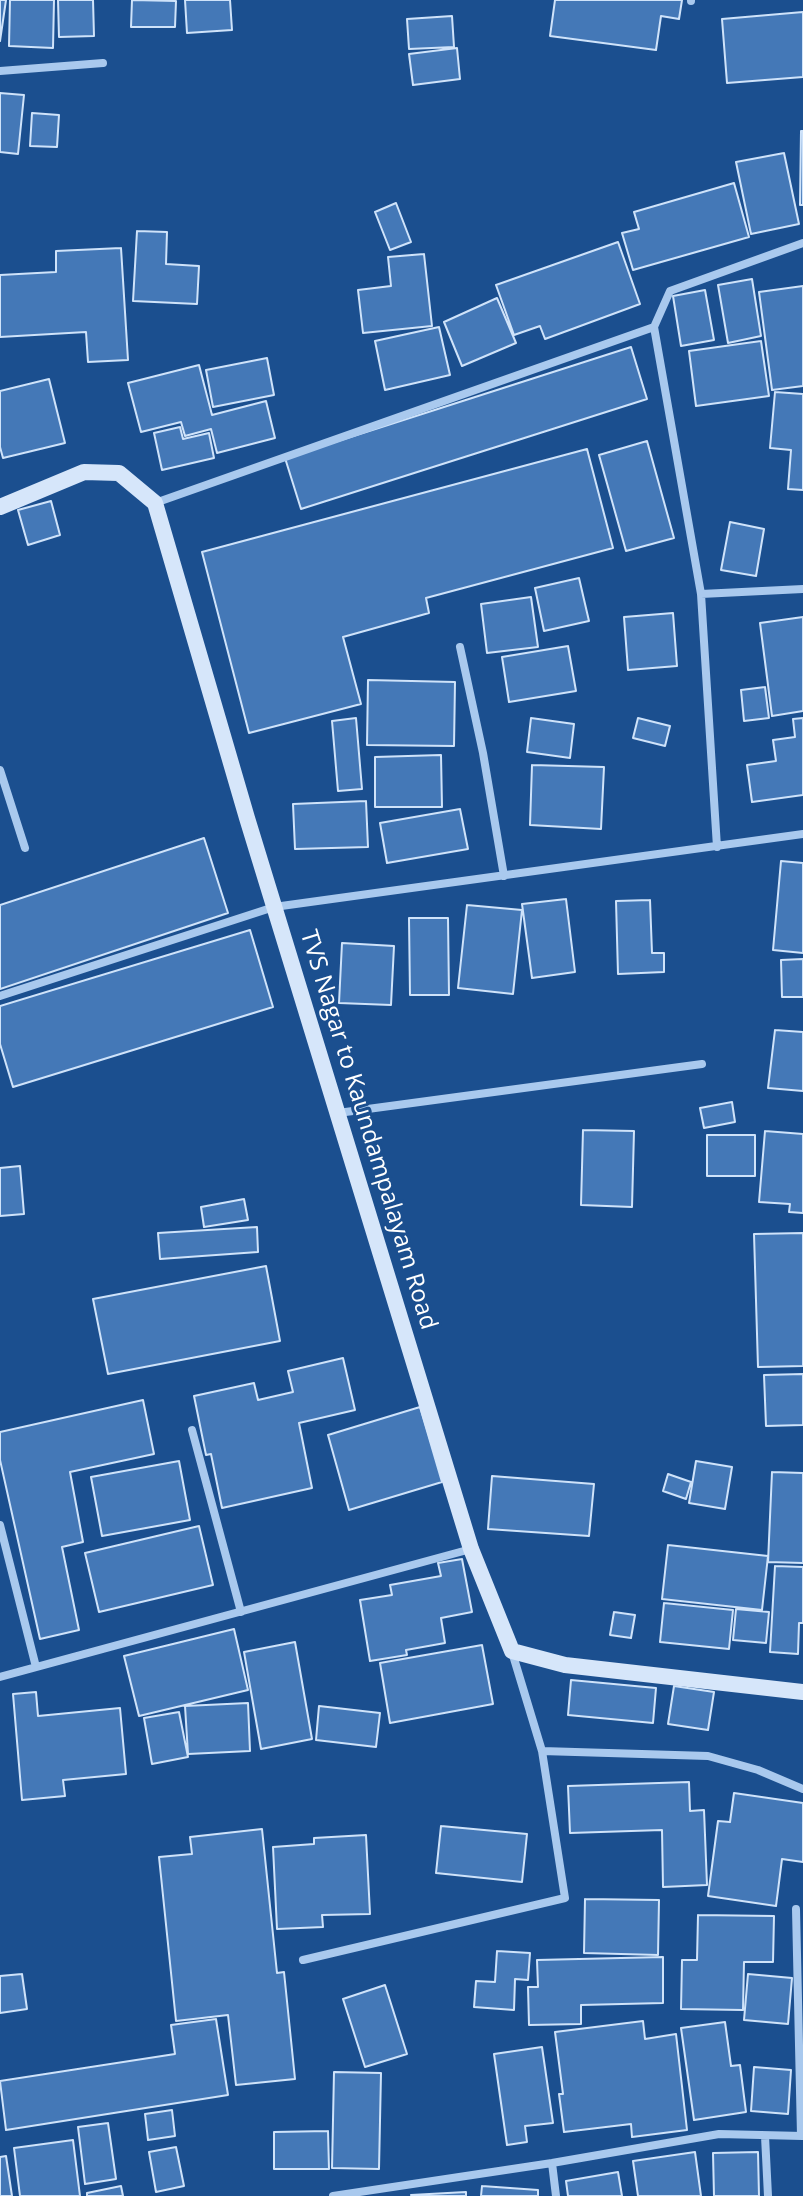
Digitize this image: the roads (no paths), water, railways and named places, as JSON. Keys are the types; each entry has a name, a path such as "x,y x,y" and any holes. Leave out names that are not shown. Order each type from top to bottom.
{"street":[{"path":"0,71 103,63"},
{"path":"717,847 701,594 654,327 670,291 803,243"},
{"path":"0,507 84,472 119,473 155,503 654,327"},
{"name":"TVS Nagar to Kaundampalayam Road","path":"155,503 274,907 471,1549 512,1651"},
{"path":"701,594 803,589"},
{"path":"460,647 483,753 504,876"},
{"path":"0,770 25,848"},
{"path":"0,996 274,907 803,834"},
{"path":"337,1113 702,1064"},
{"path":"192,1430 241,1612"},
{"path":"0,1525 36,1667"},
{"path":"0,1677 471,1549"},
{"path":"512,1651 565,1665 803,1692"},
{"path":"303,1960 565,1898 542,1751 512,1651"},
{"path":"542,1751 708,1756 758,1770 803,1789"},
{"path":"333,2196 719,2134 802,2136 796,1909"},
{"path":"765,2136 768,2196"},
{"path":"552,2163 556,2196"}]}
